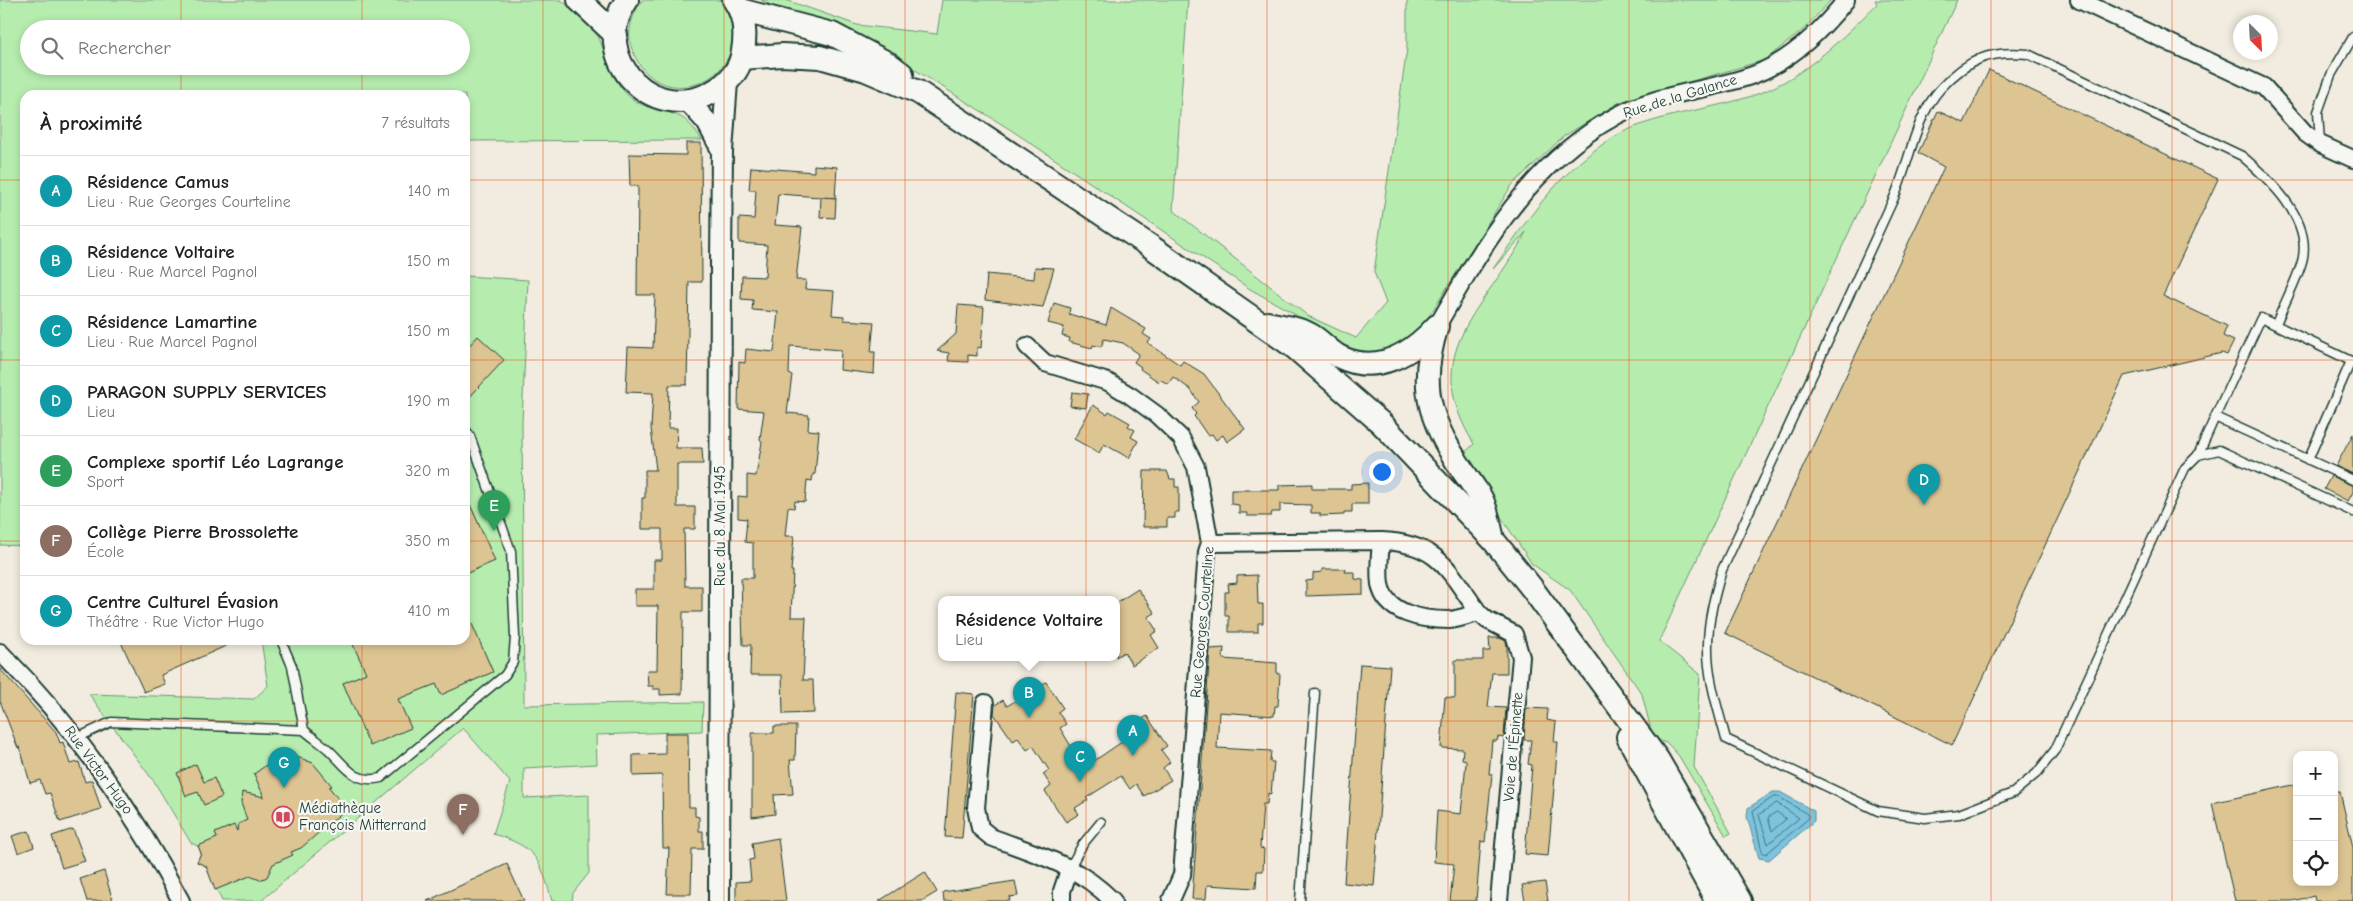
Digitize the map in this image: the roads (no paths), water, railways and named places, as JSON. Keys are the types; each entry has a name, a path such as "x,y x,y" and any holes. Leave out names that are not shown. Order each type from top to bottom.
{"main road":[{"path":"579,0 616,35"},
{"path":"626,0 621,8 616,24 616,46 622,65 632,81 651,95 668,101 688,102 706,97 727,82 742,58 746,34 737,5"},
{"path":"737,5 832,34 889,64 899,71 918,92"},
{"path":"742,58 782,55 820,57 866,70 918,92 1150,246 1294,347 1381,423 1494,541 1531,587 1658,760 1740,901"},
{"path":"1257,320 1308,333 1339,357 1371,364 1384,362 1400,356 1419,345 1437,326"},
{"path":"1437,326 1430,348 1427,370 1427,393 1432,413 1452,455 1482,499 1494,541"},
{"path":"1609,695 1639,759 1717,901"}],"street":[{"name":"Rue de la Galance","path":"1437,326 1482,246 1512,204 1544,168 1581,137 1616,115 1636,107 1754,75 1782,60 1815,35 1846,0"},
{"path":"2079,0 2264,87 2305,133 2320,144 2353,159"},
{"name":"Rue du 8 Mai 1945","path":"719,901 722,150 727,82"},
{"name":"Rue du 8 Mai 1945","path":"688,102 707,122 722,150"},
{"name":"Rue Georges Courteline","path":"1027,346 1045,362 1108,382 1132,396 1157,414 1181,438 1196,467 1210,543 1207,552 1182,875 1169,901"},
{"path":"1381,541 1380,583 1387,600 1393,606 1412,616 1450,620 1479,613"},
{"name":"Voie de l'Épinette","path":"1210,543 1381,541 1409,544 1433,554 1479,613 1487,620 1514,634 1521,657 1500,901"},
{"name":"Rue Victor Hugo","path":"0,652 38,691 77,738 132,812 181,901"},
{"path":"985,703 976,808 980,828 990,837 1070,867 1090,880 1113,901"},
{"path":"1062,901 1062,890 1070,867"}],"lane":[{"path":"2320,144 2318,112 2332,75 2353,37"},
{"path":"2276,324 2304,257 2301,230 2288,203 2264,176 2242,156 2028,54 2003,52 1981,58 1960,70 1941,89 1926,109 1894,199 1722,570 1711,610 1708,646 1714,691 1726,739 1878,811 1925,818 1950,815 1984,806 2013,793 2037,773 2055,750 2185,468 2198,455 2261,318 2351,361 2308,460"},
{"path":"2215,417 2353,480"},
{"path":"77,738 111,722 304,730 352,774 368,781 381,778 505,676 512,662 515,637 511,551 470,436"},
{"path":"2198,455 2219,450 2353,512"},
{"path":"283,645 292,666 304,730"},
{"path":"1300,901 1315,694"},
{"path":"1070,867 1083,844 1101,822"}],"water":[{"path":"1773,792 1780,792 1814,811 1814,821 1769,860 1759,858 1747,817 1748,808"}],"place":[{"name":"PARAGON SUPPLY SERVICES","path":"1924,505"},
{"name":"Complexe sportif Léo Lagrange","path":"494,531"},
{"name":"Résidence Voltaire","path":"1029,718"},
{"name":"Résidence Camus","path":"1133,756"},
{"name":"Résidence Lamartine","path":"1080,782"},
{"name":"Centre Culturel Évasion","path":"284,788"},
{"name":"Médiathèque François Mitterrand","path":"283,817"},
{"name":"Collège Pierre Brossolette","path":"463,835"}]}
